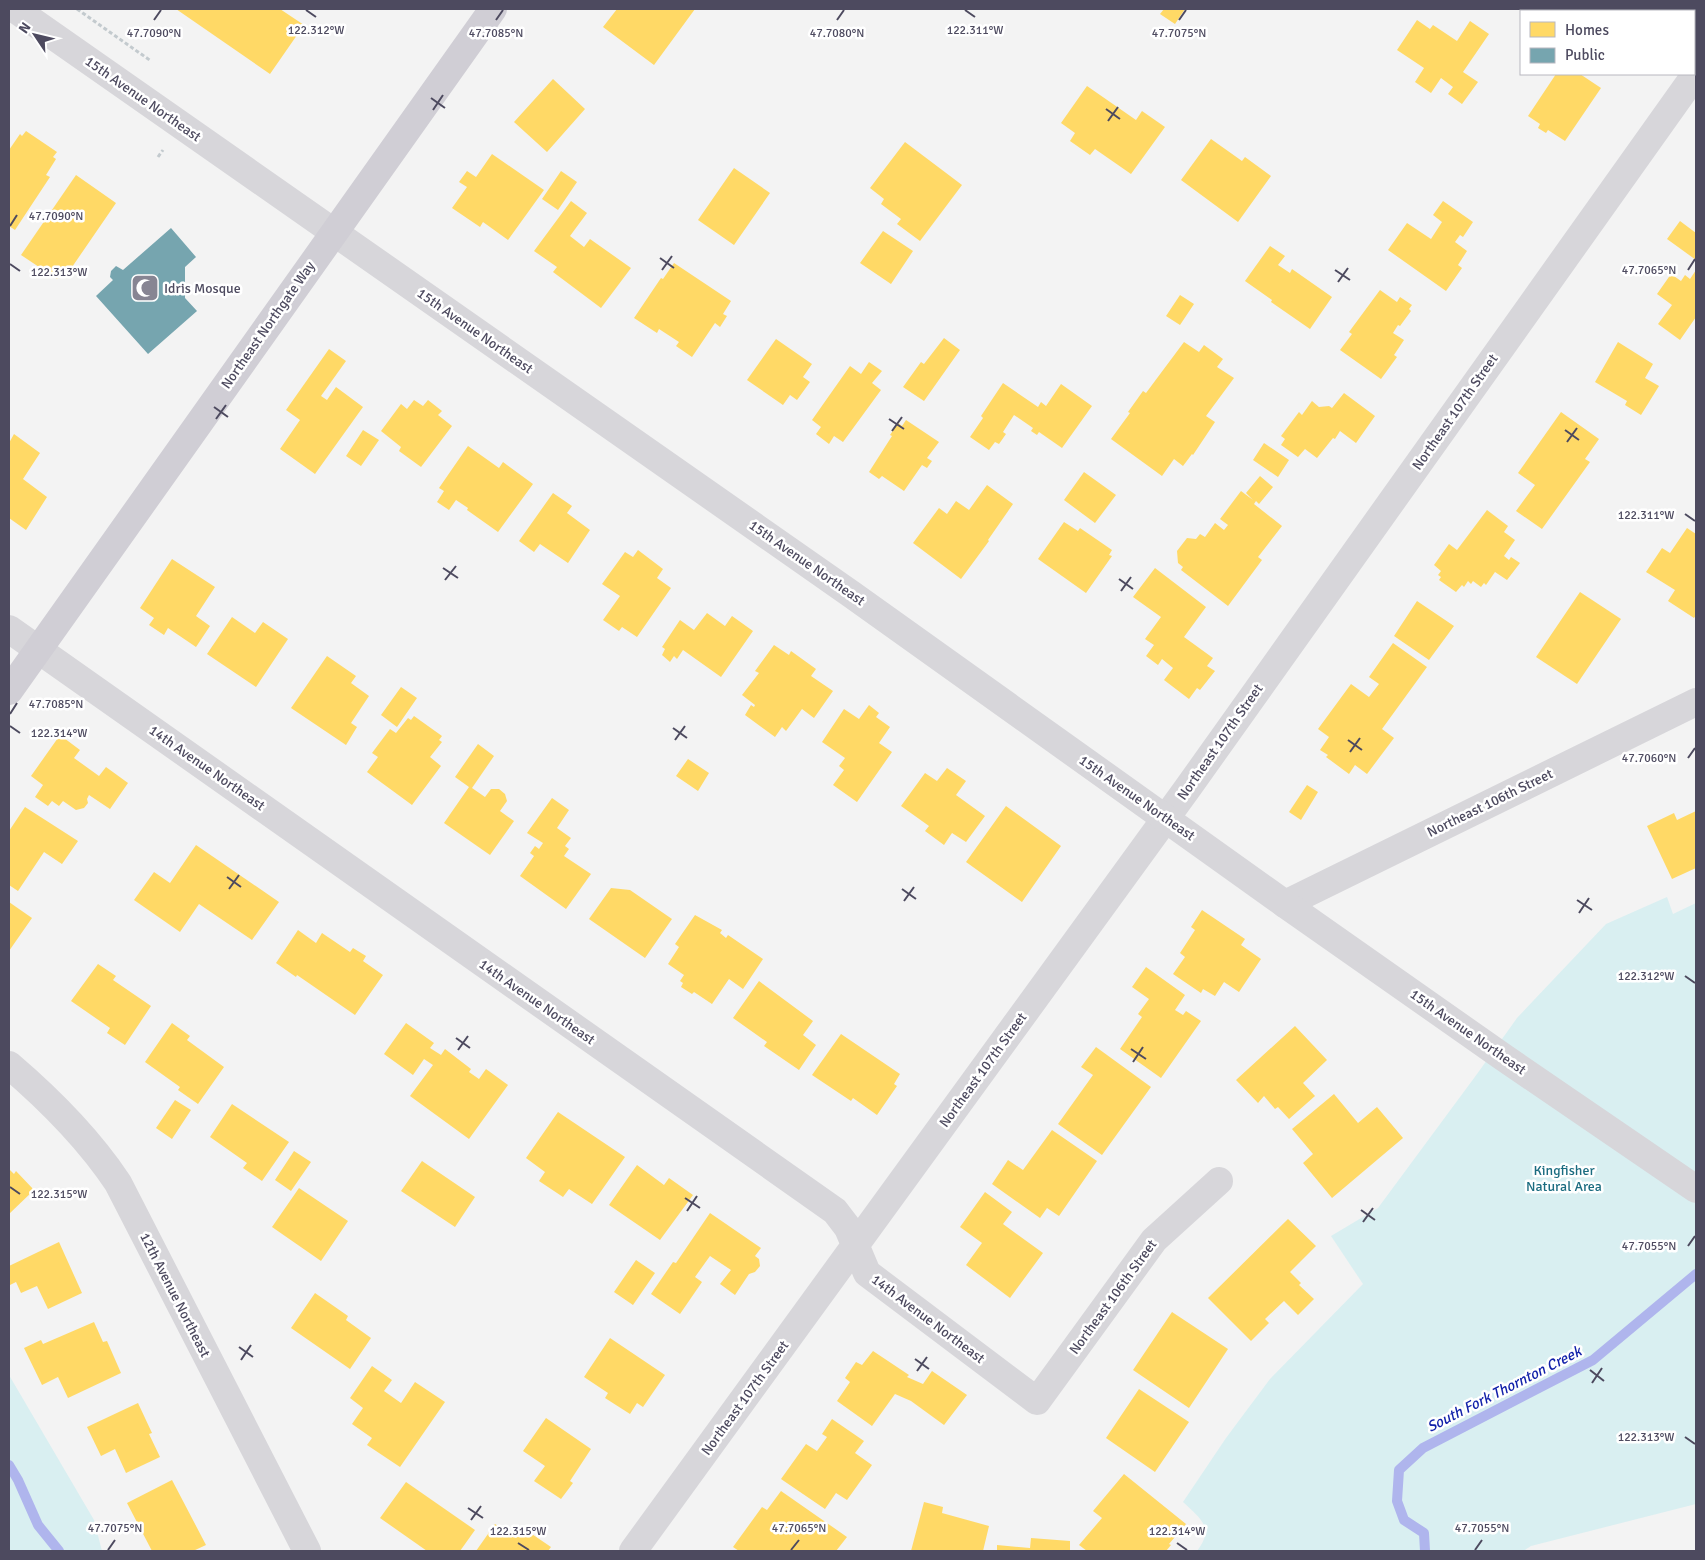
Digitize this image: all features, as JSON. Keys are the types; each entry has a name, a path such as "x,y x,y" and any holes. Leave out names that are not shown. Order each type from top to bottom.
{"main road":[{"name":"Northeast Northgate Way","path":"9,691 493,9"}],"street":[{"name":"15th Avenue Northeast","path":"15,9 851,594 1284,904 1696,1189"},
{"name":"Northeast 107th Street","path":"633,1551 1166,818 1695,75"},
{"name":"14th Avenue Northeast","path":"9,629 835,1211 848,1228 868,1273 1037,1401"},
{"name":"Northeast 106th Street","path":"1284,904 1696,702"},
{"name":"12th Avenue Northeast","path":"9,1065 64,1116 105,1164 118,1184 307,1551"},
{"name":"Northeast 106th Street","path":"1037,1401 1154,1240 1219,1181"}],"path":[{"path":"77,9 152,61"}],"green space":[{"name":"Kingfisher Natural Area","path":"1667,897 1673,914 1696,903 1696,1504 1531,1546 1523,1551 1197,1551 1205,1536 1204,1524 1183,1502 1226,1438 1270,1379 1363,1284 1331,1236 1378,1208 1517,1018 1606,924"},
{"path":"9,1375 94,1520 102,1551 9,1551"}],"building: Homes":[{"path":"176,9 280,9 304,25 270,74"},
{"path":"617,9 695,9 654,65 603,27"},
{"path":"1164,9 1185,9 1175,24 1160,14"},
{"path":"1417,20 1430,29 1433,25 1457,41 1470,21 1489,34 1463,72 1478,82 1462,104 1448,94 1453,87 1441,78 1431,93 1415,82 1424,68 1397,50"},
{"path":"1555,75 1582,75 1601,88 1565,141 1548,130 1546,133 1538,128 1540,124 1528,116"},
{"path":"553,79 585,109 547,152 514,122"},
{"path":"1087,86 1136,120 1142,111 1165,127 1131,174 1095,149 1090,155 1070,141 1075,133 1061,123"},
{"path":"26,131 57,152 53,157 56,159 46,175 50,177 15,230 9,226 9,150 20,134 22,136"},
{"path":"1211,139 1242,161 1245,157 1271,176 1238,222 1181,180"},
{"path":"905,142 962,185 920,241 897,224 901,219 881,204 884,199 870,188"},
{"path":"492,154 544,190 508,240 483,222 480,227 452,208 467,187 459,182 467,171 476,177"},
{"path":"734,168 770,193 734,245 698,220"},
{"path":"561,171 577,182 558,210 542,199"},
{"path":"76,175 116,203 70,270 65,267 57,279 21,255"},
{"path":"571,201 587,213 570,236 584,247 590,239 631,268 601,308 553,272 557,267 534,251"},
{"path":"1443,201 1473,222 1463,237 1460,235 1455,242 1467,251 1458,265 1462,268 1446,291 1388,250 1407,223 1431,239 1442,222 1433,215"},
{"path":"1680,221 1696,233 1696,260 1667,239"},
{"path":"883,231 913,251 891,284 860,263"},
{"path":"1270,246 1285,256 1278,265 1290,273 1292,269 1332,297 1310,329 1245,281"},
{"path":"674,263 731,301 723,314 727,316 720,327 715,323 692,357 676,346 679,342 659,329 657,333 634,318 661,278 663,279"},
{"path":"1696,270 1696,317 1680,340 1658,324 1672,305 1657,294 1671,274 1681,281 1685,275 1690,279"},
{"path":"1380,290 1397,302 1400,297 1412,305 1409,309 1411,311 1393,333 1404,340 1394,355 1397,357 1381,379 1340,350 1352,334 1349,332"},
{"path":"1180,295 1194,304 1180,325 1166,316"},
{"path":"944,338 960,350 924,401 903,387 921,362 924,364"},
{"path":"776,339 812,364 803,377 810,382 797,400 790,395 783,405 747,380"},
{"path":"1184,342 1199,352 1204,345 1223,359 1217,367 1234,378 1206,416 1215,422 1193,455 1183,466 1174,459 1162,476 1111,439 1143,391 1146,393"},
{"path":"1618,342 1653,364 1645,378 1659,386 1641,415 1625,405 1627,401 1595,382"},
{"path":"329,349 346,361 321,396 327,400 336,387 363,407 315,474 280,449 300,420 286,410"},
{"path":"869,362 882,371 872,383 881,390 843,442 834,436 829,444 816,434 821,427 812,420 850,366 861,374"},
{"path":"1003,383 1038,407 1041,402 1046,406 1061,384 1092,406 1062,448 1039,432 1037,435 1031,431 1033,428 1014,415 1003,432 1006,434 999,444 995,442 989,450 970,437 983,418 981,416"},
{"path":"1344,393 1375,416 1356,443 1340,431 1317,458 1305,449 1298,457 1281,445 1285,439 1281,436 1299,412 1302,415 1312,401 1319,407 1329,406 1332,408"},
{"path":"414,400 423,406 428,400 442,411 438,415 452,426 421,467 399,451 401,447 381,431 401,404 407,409"},
{"path":"1561,412 1599,439 1585,459 1590,462 1542,529 1516,511 1535,485 1518,473"},
{"path":"906,420 939,442 927,458 932,461 927,468 922,465 904,491 882,476 879,479 869,472 898,423 902,426"},
{"path":"363,430 379,440 361,466 346,456"},
{"path":"14,434 40,453 23,479 47,497 26,530 9,518 9,443"},
{"path":"1264,443 1289,460 1278,477 1253,460"},
{"path":"468,446 499,468 503,462 533,484 498,532 456,500 449,510 437,502 444,491 439,488"},
{"path":"1084,472 1116,495 1095,523 1064,500"},
{"path":"1260,476 1273,487 1259,504 1256,501 1254,504 1282,526 1258,557 1262,560 1228,606 1181,570 1183,567 1178,563 1177,551 1187,538 1196,539 1200,534 1205,537 1215,523 1224,530 1228,525 1220,519 1241,491 1253,500 1246,493"},
{"path":"987,485 1013,504 961,579 913,543 939,508 947,514 956,501 969,510"},
{"path":"553,493 572,506 567,513 590,530 568,563 540,544 534,552 519,541"},
{"path":"1487,510 1508,526 1504,532 1515,540 1504,556 1509,560 1511,557 1520,563 1507,580 1495,572 1486,585 1484,583 1481,587 1473,581 1471,584 1468,581 1464,587 1462,585 1456,592 1439,580 1441,577 1438,575 1441,571 1434,565 1449,544 1457,550"},
{"path":"1064,522 1078,531 1080,528 1112,550 1109,555 1112,556 1086,593 1038,559"},
{"path":"1687,528 1696,534 1696,615 1694,618 1668,601 1675,590 1646,572 1662,548 1670,553"},
{"path":"638,550 663,569 657,578 671,588 637,637 622,627 619,631 603,620 620,596 602,584 625,552 633,557"},
{"path":"172,559 215,587 196,616 210,626 196,647 168,628 164,635 149,625 154,618 140,608"},
{"path":"1155,568 1206,607 1184,637 1213,658 1207,666 1215,671 1200,690 1197,688 1189,699 1164,680 1173,668 1162,659 1158,665 1146,656 1154,645 1145,639 1161,617 1133,597"},
{"path":"1580,592 1621,619 1577,684 1536,657"},
{"path":"1417,601 1454,626 1429,660 1394,636"},
{"path":"707,613 725,626 732,616 753,631 721,677 683,650 677,659 674,656 670,662 662,655 665,649 662,647 680,620 694,630"},
{"path":"232,617 255,633 263,622 288,639 256,687 207,654"},
{"path":"1393,643 1427,667 1382,729 1394,738 1367,774 1355,765 1349,774 1326,757 1328,755 1320,750 1329,737 1318,729 1351,684 1369,697 1379,684 1369,677"},
{"path":"774,645 789,655 791,651 816,669 811,676 833,691 814,718 802,709 786,731 782,727 775,737 745,715 751,705 754,707 755,705 742,695 759,673 755,671"},
{"path":"327,656 356,676 351,683 369,696 351,723 357,727 346,745 291,708"},
{"path":"401,687 417,698 397,727 381,715"},
{"path":"869,705 879,713 876,717 890,727 879,743 892,752 857,802 833,785 844,770 839,766 845,758 822,742 844,709 859,719"},
{"path":"414,716 442,736 439,740 442,742 430,757 441,766 412,805 367,772 378,757 372,753 390,729 396,733 408,718 411,720"},
{"path":"60,735 80,750 74,758 99,776 106,767 128,783 110,809 89,795 88,803 84,808 76,810 63,801 59,806 52,801 48,806 35,797 43,785 31,776"},
{"path":"478,744 494,756 472,788 485,797 491,789 499,789 505,794 507,801 500,811 514,821 490,855 444,823 469,787 455,777"},
{"path":"688,759 709,773 698,791 676,776"},
{"path":"947,768 966,781 956,795 985,816 966,842 952,833 944,845 925,831 929,826 901,806 925,773 937,781"},
{"path":"1307,785 1318,792 1301,820 1289,812"},
{"path":"552,798 569,810 557,828 571,838 565,846 569,849 564,856 591,874 566,909 520,876 534,856 530,853 535,846 539,849 543,843 527,833"},
{"path":"1006,806 1061,846 1022,902 966,862"},
{"path":"25,807 78,841 62,864 44,852 18,891 9,885 9,831"},
{"path":"1696,811 1696,868 1672,879 1647,826 1674,813 1677,820"},
{"path":"196,845 279,902 252,940 199,904 180,932 134,900 154,872 170,883"},
{"path":"611,888 630,890 672,919 645,958 589,919"},
{"path":"9,902 32,918 9,951"},
{"path":"1202,910 1245,939 1241,945 1261,959 1239,992 1224,982 1215,996 1203,989 1201,993 1173,974 1185,957 1180,953 1195,930 1191,927"},
{"path":"695,915 722,930 720,933 726,938 728,935 763,959 743,989 729,979 712,1004 694,992 692,994 681,987 683,983 680,981 684,975 668,964 679,947 675,944"},
{"path":"298,930 316,943 322,933 350,952 353,948 366,956 363,961 383,975 355,1015 297,975 296,977 276,963"},
{"path":"98,964 116,976 113,980 151,1006 125,1045 107,1033 110,1028 71,1001"},
{"path":"1146,967 1185,995 1175,1010 1183,1015 1186,1011 1201,1021 1161,1078 1120,1049 1142,1017 1138,1014 1149,999 1132,987"},
{"path":"759,981 813,1021 803,1035 816,1045 799,1070 764,1046 767,1042 733,1018"},
{"path":"172,1023 190,1036 187,1040 224,1067 198,1104 178,1090 180,1087 145,1062"},
{"path":"406,1023 434,1043 430,1048 441,1055 445,1049 471,1069 469,1072 479,1079 486,1069 508,1085 469,1139 410,1096 433,1065 424,1059 413,1075 384,1054"},
{"path":"1295,1026 1327,1060 1303,1083 1315,1096 1289,1119 1278,1107 1275,1109 1264,1096 1258,1103 1236,1080"},
{"path":"841,1034 900,1074 894,1084 897,1086 877,1115 853,1098 851,1101 812,1075"},
{"path":"1096,1047 1151,1087 1102,1155 1058,1124 1093,1075 1081,1067"},
{"path":"1334,1094 1358,1123 1377,1107 1403,1138 1332,1198 1303,1163 1313,1154 1292,1129"},
{"path":"175,1100 191,1110 172,1139 156,1128"},
{"path":"232,1104 289,1142 262,1181 243,1168 247,1163 210,1137"},
{"path":"558,1112 625,1157 592,1204 569,1189 563,1197 539,1181 545,1172 526,1158"},
{"path":"1052,1130 1097,1161 1059,1216 1047,1208 1040,1218 992,1184 1008,1160 1023,1170"},
{"path":"294,1151 311,1162 291,1191 275,1180"},
{"path":"422,1161 475,1197 455,1227 401,1191"},
{"path":"637,1165 664,1185 669,1178 693,1195 660,1240 609,1205"},
{"path":"9,1169 14,1174 16,1171 34,1190 9,1214"},
{"path":"299,1188 348,1221 321,1261 272,1227"},
{"path":"985,1192 1012,1212 1003,1224 1043,1253 1010,1298 966,1265 982,1243 960,1227"},
{"path":"710,1213 761,1248 755,1256 759,1259 760,1266 755,1272 749,1274 735,1295 720,1284 731,1270 710,1256 695,1277 702,1282 680,1314 651,1294 673,1262 676,1263"},
{"path":"1288,1219 1316,1246 1290,1272 1301,1283 1299,1285 1314,1299 1298,1315 1284,1301 1265,1319 1269,1323 1251,1341 1208,1298"},
{"path":"59,1242 82,1293 48,1309 37,1286 21,1293 16,1282 10,1285 9,1266"},
{"path":"636,1260 655,1273 633,1305 614,1292"},
{"path":"315,1293 348,1316 346,1320 371,1338 350,1369 291,1328"},
{"path":"1172,1312 1228,1349 1189,1408 1133,1370"},
{"path":"94,1322 103,1342 107,1341 121,1373 68,1398 58,1377 42,1385 24,1348 41,1340 43,1344"},
{"path":"610,1338 665,1375 643,1407 637,1403 630,1414 605,1398 608,1393 584,1377"},
{"path":"873,1351 909,1375 907,1377 923,1384 932,1371 967,1395 944,1425 911,1401 895,1394 872,1426 837,1401 850,1382 845,1378 856,1362 862,1365"},
{"path":"372,1366 392,1380 384,1391 401,1403 415,1382 445,1402 400,1467 367,1445 372,1438 352,1424 363,1408 350,1398"},
{"path":"1139,1389 1189,1422 1155,1472 1106,1438"},
{"path":"138,1403 152,1433 149,1434 160,1457 126,1473 115,1449 101,1456 87,1427"},
{"path":"546,1418 591,1449 570,1481 573,1483 561,1499 534,1481 545,1466 523,1451"},
{"path":"832,1419 864,1441 855,1453 872,1465 847,1500 836,1493 825,1509 781,1479 806,1444 817,1451 827,1437 822,1434"},
{"path":"1124,1474 1186,1524 1169,1544 1171,1545 1166,1551 1087,1551 1079,1545 1102,1518 1093,1511"},
{"path":"172,1480 206,1545 193,1551 152,1551 127,1503"},
{"path":"406,1482 475,1530 460,1551 427,1551 380,1518"},
{"path":"781,1491 847,1537 836,1551 739,1551 733,1547 762,1507 767,1510"},
{"path":"924,1502 943,1507 942,1513 989,1526 983,1551 911,1551"},
{"path":"495,1524 516,1538 523,1528 551,1547 548,1551 476,1551"},
{"path":"1031,1538 1070,1541 1070,1551 997,1551 997,1545 1030,1548"}],"building: Public":[{"name":"Idris Mosque","path":"171,228 196,257 185,267 185,298 197,311 148,354 96,296 113,280 110,277 111,271 116,266 123,270"}],"waterway":[{"name":"South Fork Thornton Creek","path":"1425,1551 1424,1533 1404,1520 1397,1501 1399,1470 1423,1448 1593,1360 1696,1274"},
{"path":"9,1465 18,1480 38,1525 59,1551"}],"place":[{"name":"Idris Mosque","path":"145,288"}]}
